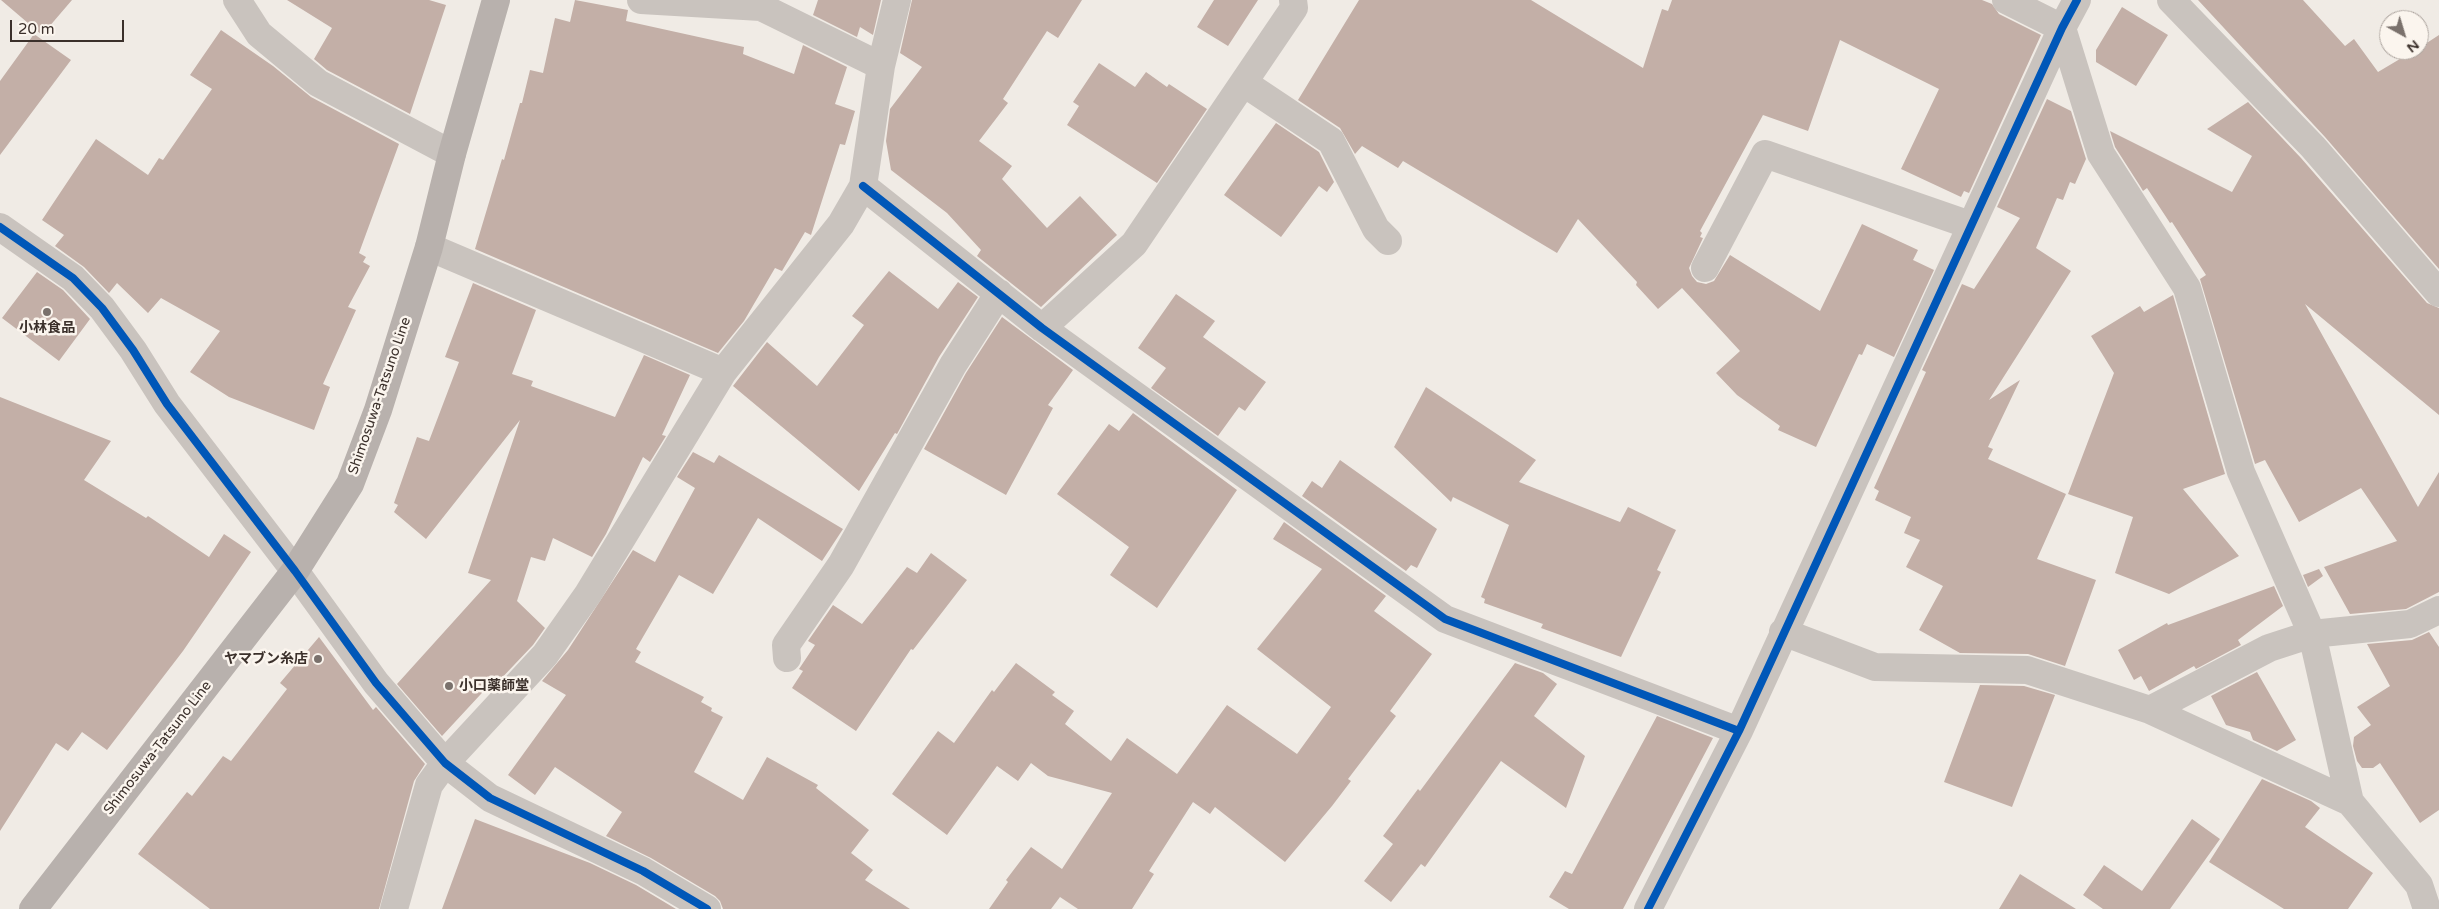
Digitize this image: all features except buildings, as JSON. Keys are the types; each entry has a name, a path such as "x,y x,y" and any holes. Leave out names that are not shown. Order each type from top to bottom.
{"main road":[{"name":"Shimosuwa-Tatsuno Line","path":"33,909 295,572 350,484 378,410 430,247 452,154 496,0"}],"street":[{"path":"238,0 259,34 318,83 452,154"},
{"path":"641,0 761,7 881,66"},
{"path":"394,909 429,786 445,763 545,655 588,594 723,372 841,224 864,186 881,66 898,0"},
{"path":"1042,328 1134,244 1294,8 1293,0"},
{"path":"2006,0 2062,28 2101,154 2186,288 2241,472 2312,634 2350,802"},
{"path":"1648,909 1739,731 1970,225 2062,28 2077,0"},
{"path":"2172,0 2313,147 2439,293"},
{"path":"1244,83 1331,141 1343,161 1376,229 1388,241"},
{"path":"1704,268 1765,154 1970,225"},
{"path":"864,186 1042,328 1445,619 1739,731"},
{"path":"0,227 73,278 102,308 133,350 167,404 295,572 376,683 445,763 490,798 643,871 707,909"},
{"path":"430,247 723,372"},
{"path":"787,658 786,645 841,565 953,364 999,293"},
{"path":"2150,710 2269,648 2312,634 2410,624 2439,610"},
{"path":"1783,632 1875,667 2027,670 2150,710 2350,802 2419,885 2428,909"}],"cycle path":[{"path":"1648,909 1739,731 2062,28 2077,0"},
{"path":"863,186 1042,328 1445,619 1739,731"},
{"path":"0,227 73,278 102,308 133,350 167,404 295,571 376,683 445,763 490,798 643,871 707,909"}],"place":[{"name":"小林食品","path":"47,312"},
{"name":"ヤマブン糸店","path":"318,659"},
{"name":"小口薬師堂","path":"449,686"}]}
